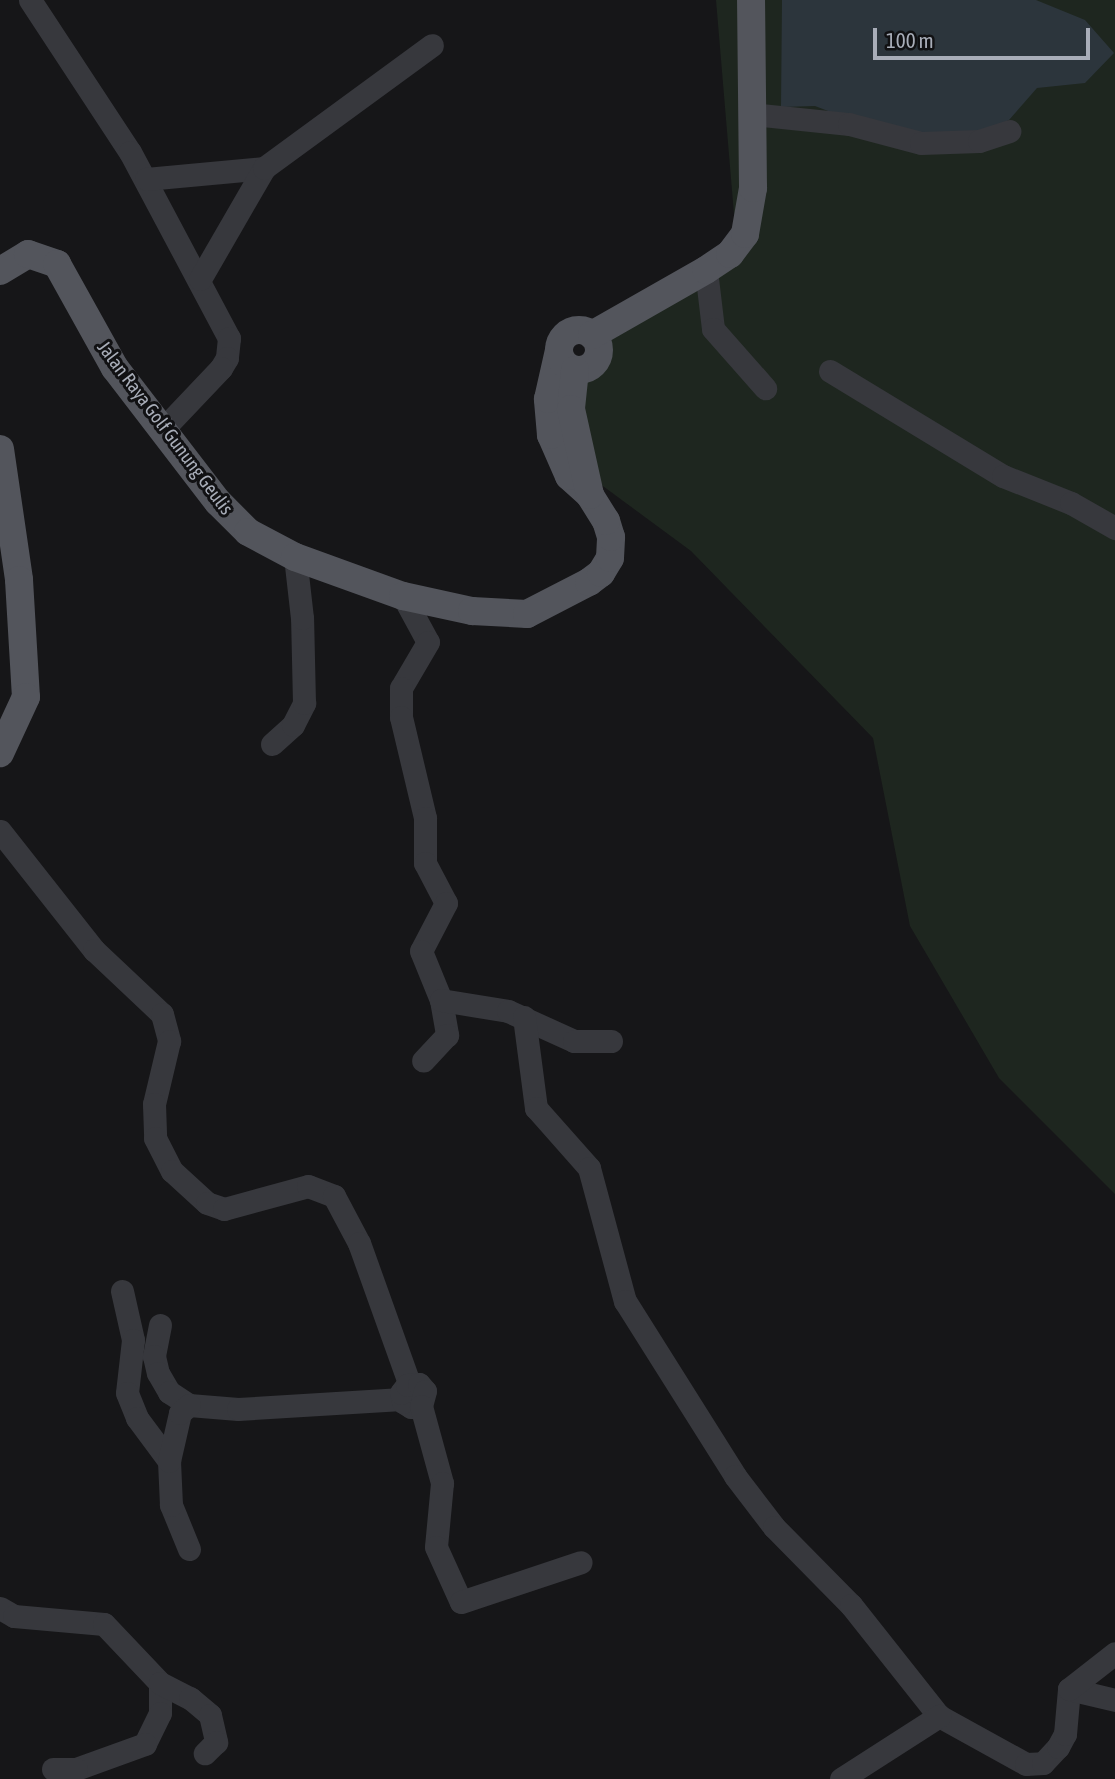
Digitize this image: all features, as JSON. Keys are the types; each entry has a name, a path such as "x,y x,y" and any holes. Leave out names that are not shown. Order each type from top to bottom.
{"main road":[{"name":"Jalan Raya Golf Gunung Geulis","path":"0,271 28,254 57,264 115,368 165,428 232,517 266,544 402,596 510,616 543,607 601,573 611,552 606,521 590,495 571,409 567,360 571,332 593,335 706,270 730,254 750,221 751,0"},
{"path":"0,449 19,580 26,698 0,753"}],"street":[{"path":"30,0 146,179 200,278 230,348 221,368 165,428"},
{"path":"200,278 264,168 432,46"},
{"path":"752,114 849,124 921,143 962,143 1009,131"},
{"path":"146,179 264,168"},
{"path":"706,270 713,329 765,388"},
{"path":"830,371 1003,476 1071,502 1115,528"},
{"path":"272,744 293,725 304,703 302,618 295,557"},
{"path":"402,596 428,642 404,681 400,699 425,818 425,863 446,903 421,951 441,999 446,1040 423,1061"},
{"path":"0,831 94,950 162,1014 169,1041 154,1104 155,1138 172,1171 207,1203 224,1209 308,1186 334,1196 359,1243 442,1483 436,1547 461,1602 581,1562"},
{"path":"441,999 524,1017 574,1041 611,1041"},
{"path":"524,1017 536,1108 589,1168 625,1301 757,1507 851,1605 939,1716 1026,1764 1038,1765 1051,1758 1065,1734 1069,1689 1115,1653"},
{"path":"122,1291 133,1340 127,1393 137,1418 169,1461"},
{"path":"160,1325 154,1356 158,1373 169,1392 189,1405 238,1409 411,1396"},
{"path":"189,1405 180,1413 172,1437 169,1461 171,1504 189,1549"},
{"path":"0,1608 13,1616 104,1624 160,1683 190,1698 210,1714 216,1742 205,1753"},
{"path":"53,1769 76,1769 145,1744 160,1713 160,1683"},
{"path":"1069,1689 1115,1700"},
{"path":"841,1779 939,1716"}],"shaded area":[{"path":"716,0 1115,0 1115,1194 999,1078 910,926 873,738 691,551 573,464 558,411 606,337 737,250"},
{"path":"782,0 1036,0 1085,20 1114,53 1085,83 1037,88 1009,120 963,140 870,127 815,106 781,107"}]}
